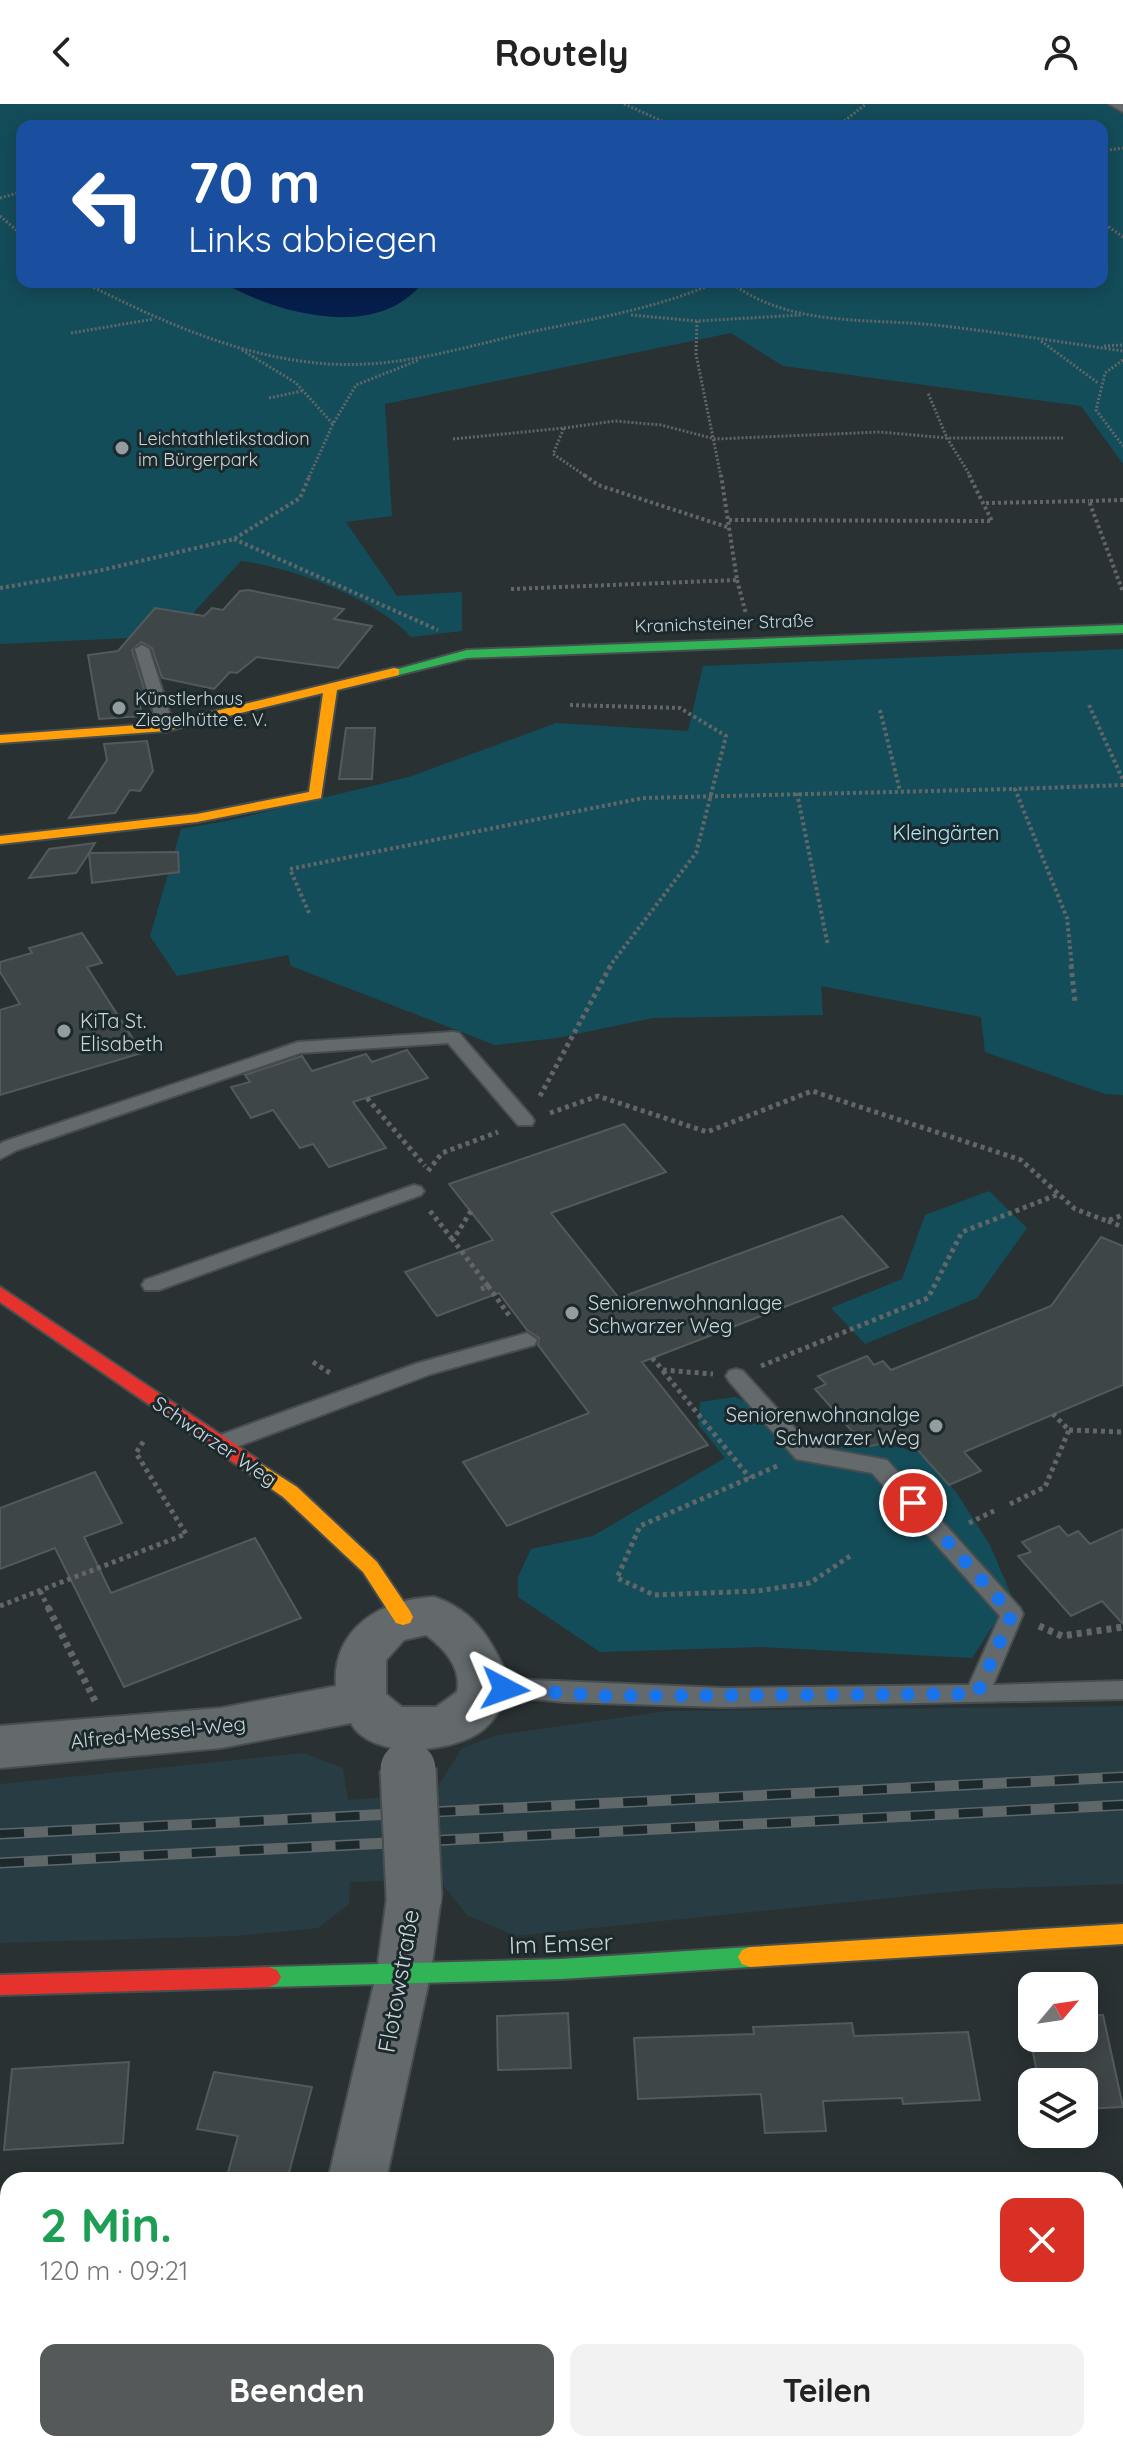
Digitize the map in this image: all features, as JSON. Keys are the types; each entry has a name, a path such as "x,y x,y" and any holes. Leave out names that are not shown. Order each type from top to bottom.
{"street":[{"name":"Kranichsteiner Straße","path":"0,739 166,727 427,662 512,650 1123,629"},
{"path":"0,840 197,818 316,795 331,687"},
{"name":"Schwarzer Weg","path":"0,1293 290,1492 370,1567 403,1617"},
{"path":"434,1616 449,1623 479,1662 485,1687 479,1702 464,1717 411,1751 362,1701 359,1683 361,1663 379,1629 403,1617 434,1616"},
{"name":"Alfred-Messel-Weg","path":"0,1747 221,1728 362,1701"},
{"name":"Flotowstraße","path":"359,2172 404,1971 414,1897 411,1751"},
{"name":"Im Emser","path":"0,1985 404,1971 561,1969 1123,1934"}],"lane":[{"path":"142,649 166,727"},
{"path":"0,1153 10,1146 298,1048 453,1037 525,1121"},
{"path":"152,1285 414,1191"},
{"path":"220,1444 425,1368 527,1340"},
{"path":"736,1376 804,1453 879,1466 1012,1614 977,1694"},
{"path":"485,1687 607,1696 1123,1690"}],"path":[{"path":"624,104 660,120"},
{"path":"846,120 866,104"},
{"path":"0,216 16,230"},
{"path":"95,288 155,319 238,347 325,363 364,364 425,357 624,314 681,300 705,288"},
{"path":"738,288 753,299 810,314"},
{"path":"624,314 697,321 810,314 933,325 1123,351"},
{"path":"71,333 155,319"},
{"path":"511,589 737,580 715,439 696,354 697,321"},
{"path":"1040,340 1064,361 1098,383"},
{"path":"1094,347 1123,345"},
{"path":"238,347 303,391 333,424"},
{"path":"0,588 98,571 234,539 300,498 333,424 356,385 425,357"},
{"path":"1123,360 1116,362 1098,383 1096,410 1123,446"},
{"path":"269,398 303,391"},
{"path":"729,520 992,521 986,503 947,438 928,393"},
{"path":"453,439 615,421 661,425 715,439 880,432 947,438 1063,438"},
{"path":"564,428 553,454 598,485 730,528"},
{"path":"986,503 1123,500"},
{"path":"1089,501 1123,592"},
{"path":"234,539 448,634"},
{"path":"525,1121 608,968 696,853 726,736 680,708 570,705"},
{"path":"309,913 290,869 643,798 1015,789 1123,783 1089,705"},
{"path":"880,710 900,791"},
{"path":"1015,789 1067,918 1075,1002"},
{"path":"797,793 828,946"},
{"path":"481,1289 488,1286 414,1191 442,1153 598,1096 707,1132 812,1091 1021,1160 1075,1209 1123,1227"},
{"path":"367,1098 429,1170"},
{"path":"663,1370 736,1376 928,1298 962,1232 1059,1194"},
{"path":"453,1240 471,1211"},
{"path":"1107,1221 1123,1215"},
{"path":"652,1358 750,1478"},
{"path":"1053,1414 1069,1430 1123,1432"},
{"path":"1010,1504 1045,1487 1069,1430"},
{"path":"0,1606 186,1534 136,1453 149,1433"},
{"path":"804,1453 640,1526 617,1578 654,1595 757,1591 810,1583 853,1554"},
{"path":"40,1591 114,1737"},
{"path":"1012,1614 1062,1636 1123,1627"}],"shaded area":[{"path":"1123,1706 1123,1884 979,1889 515,1936 467,1915 438,1879 350,1882 349,1904 318,1928 236,1936 0,1943 0,1784 304,1753 343,1768 348,1800 433,1794 462,1748 497,1735 667,1711"}],"green space":[{"path":"0,104 1123,104 1123,464 1081,406 783,366 731,333 385,404 392,516 346,522 397,596 462,592 462,631 411,637 377,610 332,587 284,570 241,561 172,636 0,644"},
{"name":"Kleingärten","path":"1123,649 1123,1095 1105,1094 985,1052 981,1017 821,986 823,1015 653,1018 557,1038 495,1045 291,966 288,955 177,976 150,936 181,829 409,777 556,723 688,731 703,666"},
{"path":"989,1191 1027,1228 977,1298 865,1344 831,1308 902,1279 925,1215"},
{"path":"735,1397 826,1442 885,1444 923,1453 956,1492 990,1545 1012,1597 972,1658 761,1647 600,1652 518,1597 518,1577 531,1549 593,1536 725,1458 698,1424 700,1402"}],"water":[{"path":"233,288 417,288 405,300 383,311 358,316 332,317 305,313"}],"building":[{"path":"240,591 344,609 334,619 372,626 338,668 257,657 237,673 230,672 214,689 162,678 152,648 141,642 132,650 146,695 138,696 142,716 99,719 88,655 118,651 155,608 204,616 212,608 223,610"},
{"path":"346,728 375,728 372,779 339,779"},
{"path":"147,741 153,771 140,791 130,790 115,813 69,818 107,760 104,744"},
{"path":"95,843 76,873 29,878 49,849"},
{"path":"178,852 179,872 92,883 89,853"},
{"name":"KiTa St. Elisabeth","path":"82,933 102,963 87,967 142,1053 0,1095 0,1010 20,1004 0,972 0,962 32,953 29,948"},
{"path":"407,1050 428,1078 353,1102 386,1148 329,1167 313,1144 300,1148 273,1110 251,1118 231,1087 250,1082 245,1075 302,1056 312,1071 366,1054 372,1062"},
{"path":"624,1124 666,1172 551,1213 619,1298 842,1216 888,1267 642,1362 708,1445 507,1526 463,1462 589,1413 538,1345 539,1338 527,1330 499,1293 437,1316 405,1272 493,1240 449,1184"},
{"name":"Seniorenwohnanalge Schwarzer Weg","path":"1101,1237 1123,1246 1123,1385 964,1452 981,1471 949,1485 907,1438 866,1447 815,1389 826,1384 818,1376 867,1356 874,1365 883,1361 891,1370 1051,1306"},
{"path":"95,1472 122,1523 84,1537 111,1593 255,1538 301,1618 124,1687 55,1548 0,1569 0,1508"},
{"path":"1059,1526 1068,1536 1078,1531 1090,1544 1123,1529 1123,1624 1102,1601 1071,1616 1018,1556 1031,1552 1022,1542"},
{"path":"568,2013 571,2068 498,2070 497,2016"},
{"path":"1098,2015 1103,2015 1123,2107 1098,2108 1098,2068 1036,2068 1033,2052 1098,2052"},
{"path":"852,2023 854,2036 968,2032 980,2100 903,2104 902,2098 823,2101 826,2131 765,2133 761,2094 638,2099 634,2038 754,2034 753,2027"},
{"path":"129,2062 123,2143 4,2150 12,2069"},
{"path":"214,2072 312,2087 289,2172 228,2172 238,2136 197,2129"}],"railway":[{"path":"0,1834 1123,1777"},
{"path":"0,1863 1123,1805"}],"traffic: fast":[{"path":"394,672 467,654 1123,629"},
{"path":"269,1977 561,1969 750,1957"}],"traffic: slow":[{"path":"0,739 166,727 394,672"},
{"path":"0,840 197,818 316,795 331,687"},
{"path":"250,1464 290,1492 370,1567 403,1617"},
{"path":"750,1957 1123,1934"}],"traffic: jam":[{"path":"0,1293 250,1464"},
{"path":"0,1985 269,1977"}],"place":[{"name":"Leichtathletikstadion im Bürgerpark","path":"122,448"},
{"name":"Künstlerhaus Ziegelhütte e. V.","path":"119,708"},
{"name":"KiTa St. Elisabeth","path":"64,1031"},
{"name":"Seniorenwohnanlage Schwarzer Weg","path":"572,1313"},
{"name":"Seniorenwohnanalge Schwarzer Weg","path":"936,1426"}],"route":[{"path":"505,1689 607,1696 977,1694 1012,1614 913,1503"}]}
